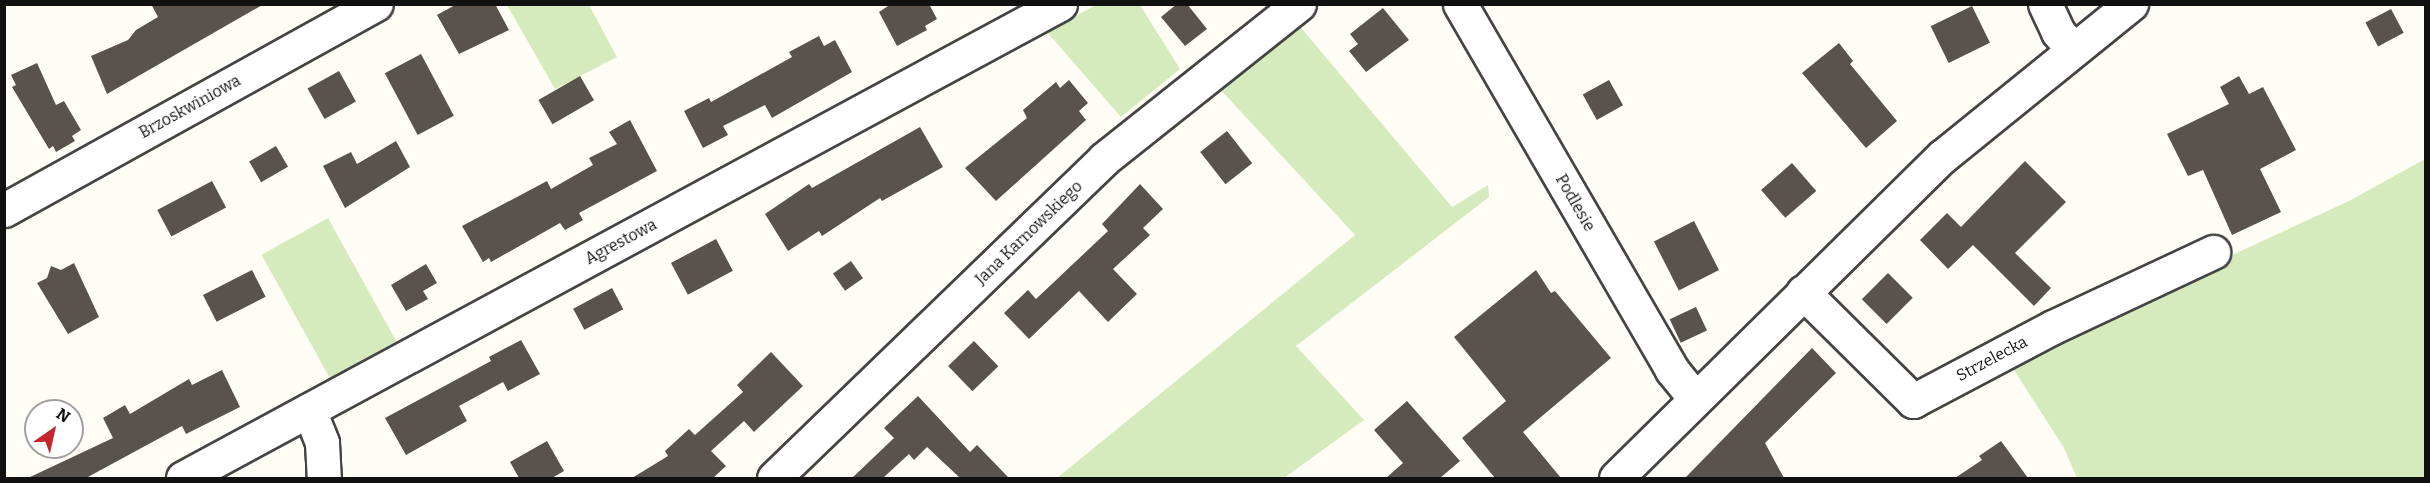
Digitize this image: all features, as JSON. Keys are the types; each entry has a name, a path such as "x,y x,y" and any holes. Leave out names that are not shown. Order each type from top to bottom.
{"street":[{"name":"Brzoskwiniowa","path":"4,210 376,4"},
{"name":"Agrestowa","path":"183,478 1060,4"},
{"name":"Jana Karnowskiego","path":"774,478 1104,159 1299,4"},
{"name":"Podlesie","path":"1460,4 1672,370 1695,398"},
{"path":"2045,4 2058,32 2072,48"},
{"path":"1616,478 1943,156 2072,48 2131,4"},
{"name":"Strzelecka","path":"1803,292 1913,401 2053,327 2212,252"},
{"path":"309,410 322,443 324,478"}],"green space":[{"path":"507,5 589,5 617,57 555,89"},
{"path":"1096,5 1140,5 1180,69 1121,117 1047,32"},
{"path":"1297,23 1452,207 1488,185 1489,197 1296,346 1364,420 1284,478 1057,478 1355,235 1218,87"},
{"path":"2425,159 2425,478 2077,478 2064,448 2007,359 2349,201"},
{"path":"328,218 396,341 330,378 262,255"}],"building":[{"path":"151,4 264,4 107,94 91,56 128,40 136,30 158,17"},
{"path":"457,4 495,4 509,30 459,54 437,15"},
{"path":"891,4 929,4 937,19 925,26 927,30 897,46 879,12"},
{"path":"1177,4 1187,4 1207,29 1185,46 1161,17"},
{"path":"1972,6 1990,43 1949,63 1931,26"},
{"path":"1383,8 1409,40 1366,72 1349,51 1358,44 1350,34"},
{"path":"2391,9 2404,33 2378,46 2365,23"},
{"path":"819,36 824,46 835,40 852,72 772,118 765,105 723,126 728,135 703,148 684,111 709,98 711,102 792,57 789,52"},
{"path":"1839,43 1853,61 1850,64 1897,121 1866,148 1802,73"},
{"path":"421,54 454,116 418,135 385,73"},
{"path":"37,63 56,105 64,101 81,130 72,136 75,141 56,152 53,146 49,149 12,87 16,85 11,75"},
{"path":"339,71 356,102 324,119 308,88"},
{"path":"580,76 594,100 552,124 538,100"},
{"path":"2239,76 2249,94 2263,87 2296,150 2260,169 2281,212 2232,235 2203,170 2188,176 2167,134 2229,104 2220,87"},
{"path":"1069,80 1088,103 1079,111 1086,120 996,201 965,168 1027,118 1023,110 1056,82 1060,88"},
{"path":"1609,80 1623,105 1597,120 1583,95"},
{"path":"630,120 657,171 579,213 583,220 565,230 560,223 491,262 489,258 483,262 462,226 547,181 551,189 593,165 589,158 617,144 609,132"},
{"path":"920,127 943,167 882,201 880,198 822,236 819,231 788,251 765,214 809,184 812,188"},
{"path":"1227,131 1252,163 1225,184 1200,152"},
{"path":"396,141 410,167 345,208 323,166 351,152 357,164"},
{"path":"276,146 288,167 261,182 249,162"},
{"path":"2025,161 2066,202 2015,253 2051,288 2034,306 1973,245 1948,269 1920,240 1947,213 1961,227"},
{"path":"1792,163 1816,191 1785,218 1761,190"},
{"path":"212,181 226,207 171,237 157,210"},
{"path":"1140,184 1163,209 1143,228 1150,235 1113,269 1137,294 1108,322 1079,291 1029,339 1004,313 1028,290 1036,299 1108,231 1102,224"},
{"path":"1694,221 1719,270 1679,290 1654,241"},
{"path":"716,239 733,271 688,295 671,263"},
{"path":"851,261 863,278 845,291 833,274"},
{"path":"74,263 99,317 68,334 37,283 47,278 51,266 61,270"},
{"path":"426,264 437,283 423,291 428,299 406,311 391,285"},
{"path":"252,270 266,297 217,322 203,295"},
{"path":"1536,270 1551,293 1555,291 1611,358 1523,432 1561,478 1495,478 1462,438 1506,401 1454,337"},
{"path":"1888,273 1913,298 1887,324 1862,299"},
{"path":"612,288 623,309 584,330 573,309"},
{"path":"1696,307 1707,331 1681,343 1670,319"},
{"path":"521,340 540,374 508,391 503,382 459,406 467,421 406,455 385,418 491,361 489,357"},
{"path":"974,341 998,366 972,391 948,366"},
{"path":"1812,348 1836,373 1765,443 1784,478 1685,478"},
{"path":"771,352 803,386 754,432 744,421 711,451 726,466 713,478 632,478 668,456 665,451 689,429 695,435 743,392 737,385"},
{"path":"222,370 240,407 186,434 182,426 86,478 28,478 68,459 84,459 84,452 113,438 103,418 125,405 130,414 189,379 192,385"},
{"path":"918,396 970,452 977,445 1009,478 960,478 927,447 914,460 909,454 883,478 852,478 894,438 884,428"},
{"path":"1407,401 1460,461 1440,478 1386,478 1403,463 1374,430"},
{"path":"547,441 564,471 552,478 519,478 510,462"},
{"path":"2001,441 2028,478 1955,478 1982,460 1979,456"}]}
